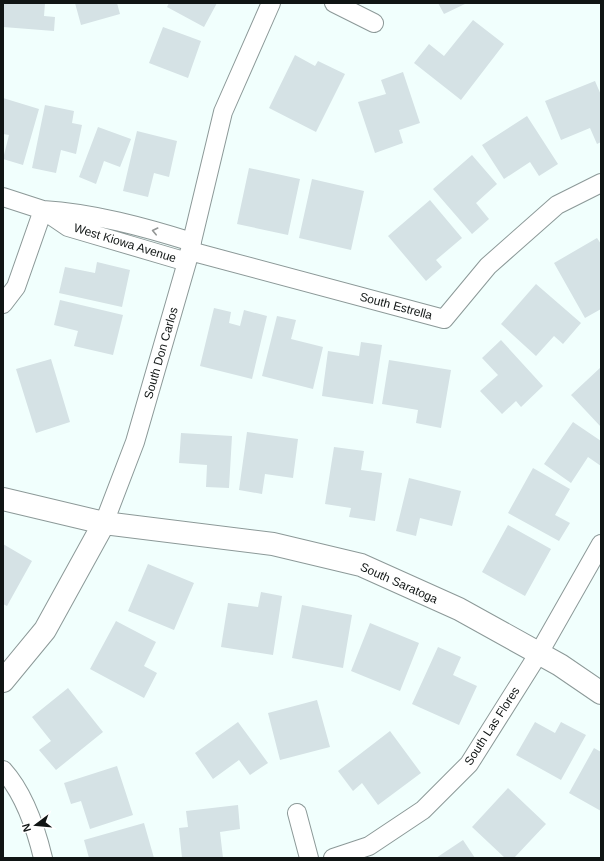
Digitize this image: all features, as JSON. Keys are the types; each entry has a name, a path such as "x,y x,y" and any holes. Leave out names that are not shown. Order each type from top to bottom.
{"street":[{"name":"South Don Carlos","path":"3,681 45,630 104,523 135,442 190,252 223,112 271,3"},
{"path":"334,3 374,23"},
{"name":"South Estrella","path":"190,252 444,320 488,266 557,205 601,183"},
{"name":"West Kiowa Avenue","path":"3,197 43,210 68,227 190,252"},
{"path":"3,304 16,287 43,210"},
{"name":"South Saratoga","path":"3,499 104,523 273,544 361,565 459,609 539,653 601,693"},
{"name":"South Las Flores","path":"333,858 369,846 423,810 469,764 539,653 601,544"},
{"path":"3,770 11,779 36,831 43,858"},
{"path":"297,813 309,858"}],"building":[{"path":"3,3 45,3 44,16 55,17 54,31 3,27"},
{"path":"75,3 117,3 120,14 81,25"},
{"path":"169,3 217,3 204,27 167,7"},
{"path":"438,3 467,3 444,14"},
{"path":"473,20 504,44 461,100 414,63 429,44 444,56"},
{"path":"163,27 201,41 188,78 149,63"},
{"path":"295,55 315,66 318,61 345,74 316,132 269,108"},
{"path":"403,72 420,123 399,130 403,143 375,153 358,102 386,94 381,80"},
{"path":"595,81 601,95 601,142 597,144 590,128 561,140 545,101"},
{"path":"3,98 39,109 23,165 3,159 9,135 3,134"},
{"path":"45,105 74,111 72,123 82,125 76,154 61,150 56,173 32,168"},
{"path":"527,116 558,164 539,176 530,162 504,179 482,145"},
{"path":"98,127 131,139 120,167 104,161 96,184 79,177"},
{"path":"137,131 177,141 169,177 154,173 148,197 123,191"},
{"path":"472,155 497,184 476,203 489,219 472,234 433,189"},
{"path":"249,168 300,179 288,235 237,224"},
{"path":"312,179 364,191 351,250 299,238"},
{"path":"430,200 462,238 436,260 442,267 426,281 388,236"},
{"path":"597,238 601,244 601,309 585,318 554,263"},
{"path":"97,262 130,270 122,307 59,293 65,267 95,273"},
{"path":"536,284 581,323 563,344 554,336 536,356 501,324"},
{"path":"60,300 123,315 113,355 74,346 78,331 54,325"},
{"path":"214,308 231,312 229,323 240,326 244,310 267,316 252,379 200,366"},
{"path":"277,316 296,320 291,339 323,347 313,389 262,376"},
{"path":"501,340 543,386 521,407 516,401 502,414 480,391 498,375 482,358"},
{"path":"361,342 382,345 373,404 322,396 328,351 359,356"},
{"path":"51,359 70,422 36,433 16,369"},
{"path":"389,360 451,370 441,428 416,423 418,410 382,404"},
{"path":"601,367 601,427 571,395"},
{"path":"573,422 601,441 601,466 588,457 571,483 544,464"},
{"path":"247,432 298,439 293,478 265,474 262,494 239,490"},
{"path":"181,433 232,436 229,488 206,487 207,465 179,463"},
{"path":"334,447 364,451 361,470 382,473 375,521 349,517 351,508 325,504"},
{"path":"533,468 570,489 555,515 570,523 559,541 508,513"},
{"path":"409,478 461,491 452,526 420,518 416,536 396,531"},
{"path":"508,525 551,549 525,596 482,572"},
{"path":"3,544 32,561 7,606 3,604"},
{"path":"148,564 194,583 174,630 128,611"},
{"path":"261,592 282,596 273,655 221,647 228,603 258,607"},
{"path":"302,605 352,615 343,668 292,658"},
{"path":"116,621 156,642 144,666 157,673 144,698 90,669"},
{"path":"370,623 419,643 400,691 351,671"},
{"path":"438,647 461,657 453,675 477,686 459,725 412,704"},
{"path":"68,688 103,732 56,770 39,750 51,741 32,717"},
{"path":"317,700 330,747 280,760 268,713"},
{"path":"238,722 268,763 250,775 239,760 213,779 195,753"},
{"path":"535,722 555,733 561,722 586,735 561,780 516,755"},
{"path":"390,731 421,773 378,805 362,783 353,791 338,771"},
{"path":"594,748 601,752 601,811 569,793"},
{"path":"117,766 133,815 90,829 81,801 71,804 64,783"},
{"path":"508,788 546,824 514,858 505,858 472,827"},
{"path":"238,805 240,829 220,832 223,858 182,858 179,828 188,827 186,811"},
{"path":"144,823 154,858 89,858 84,840"},
{"path":"463,840 475,858 436,858"}]}
